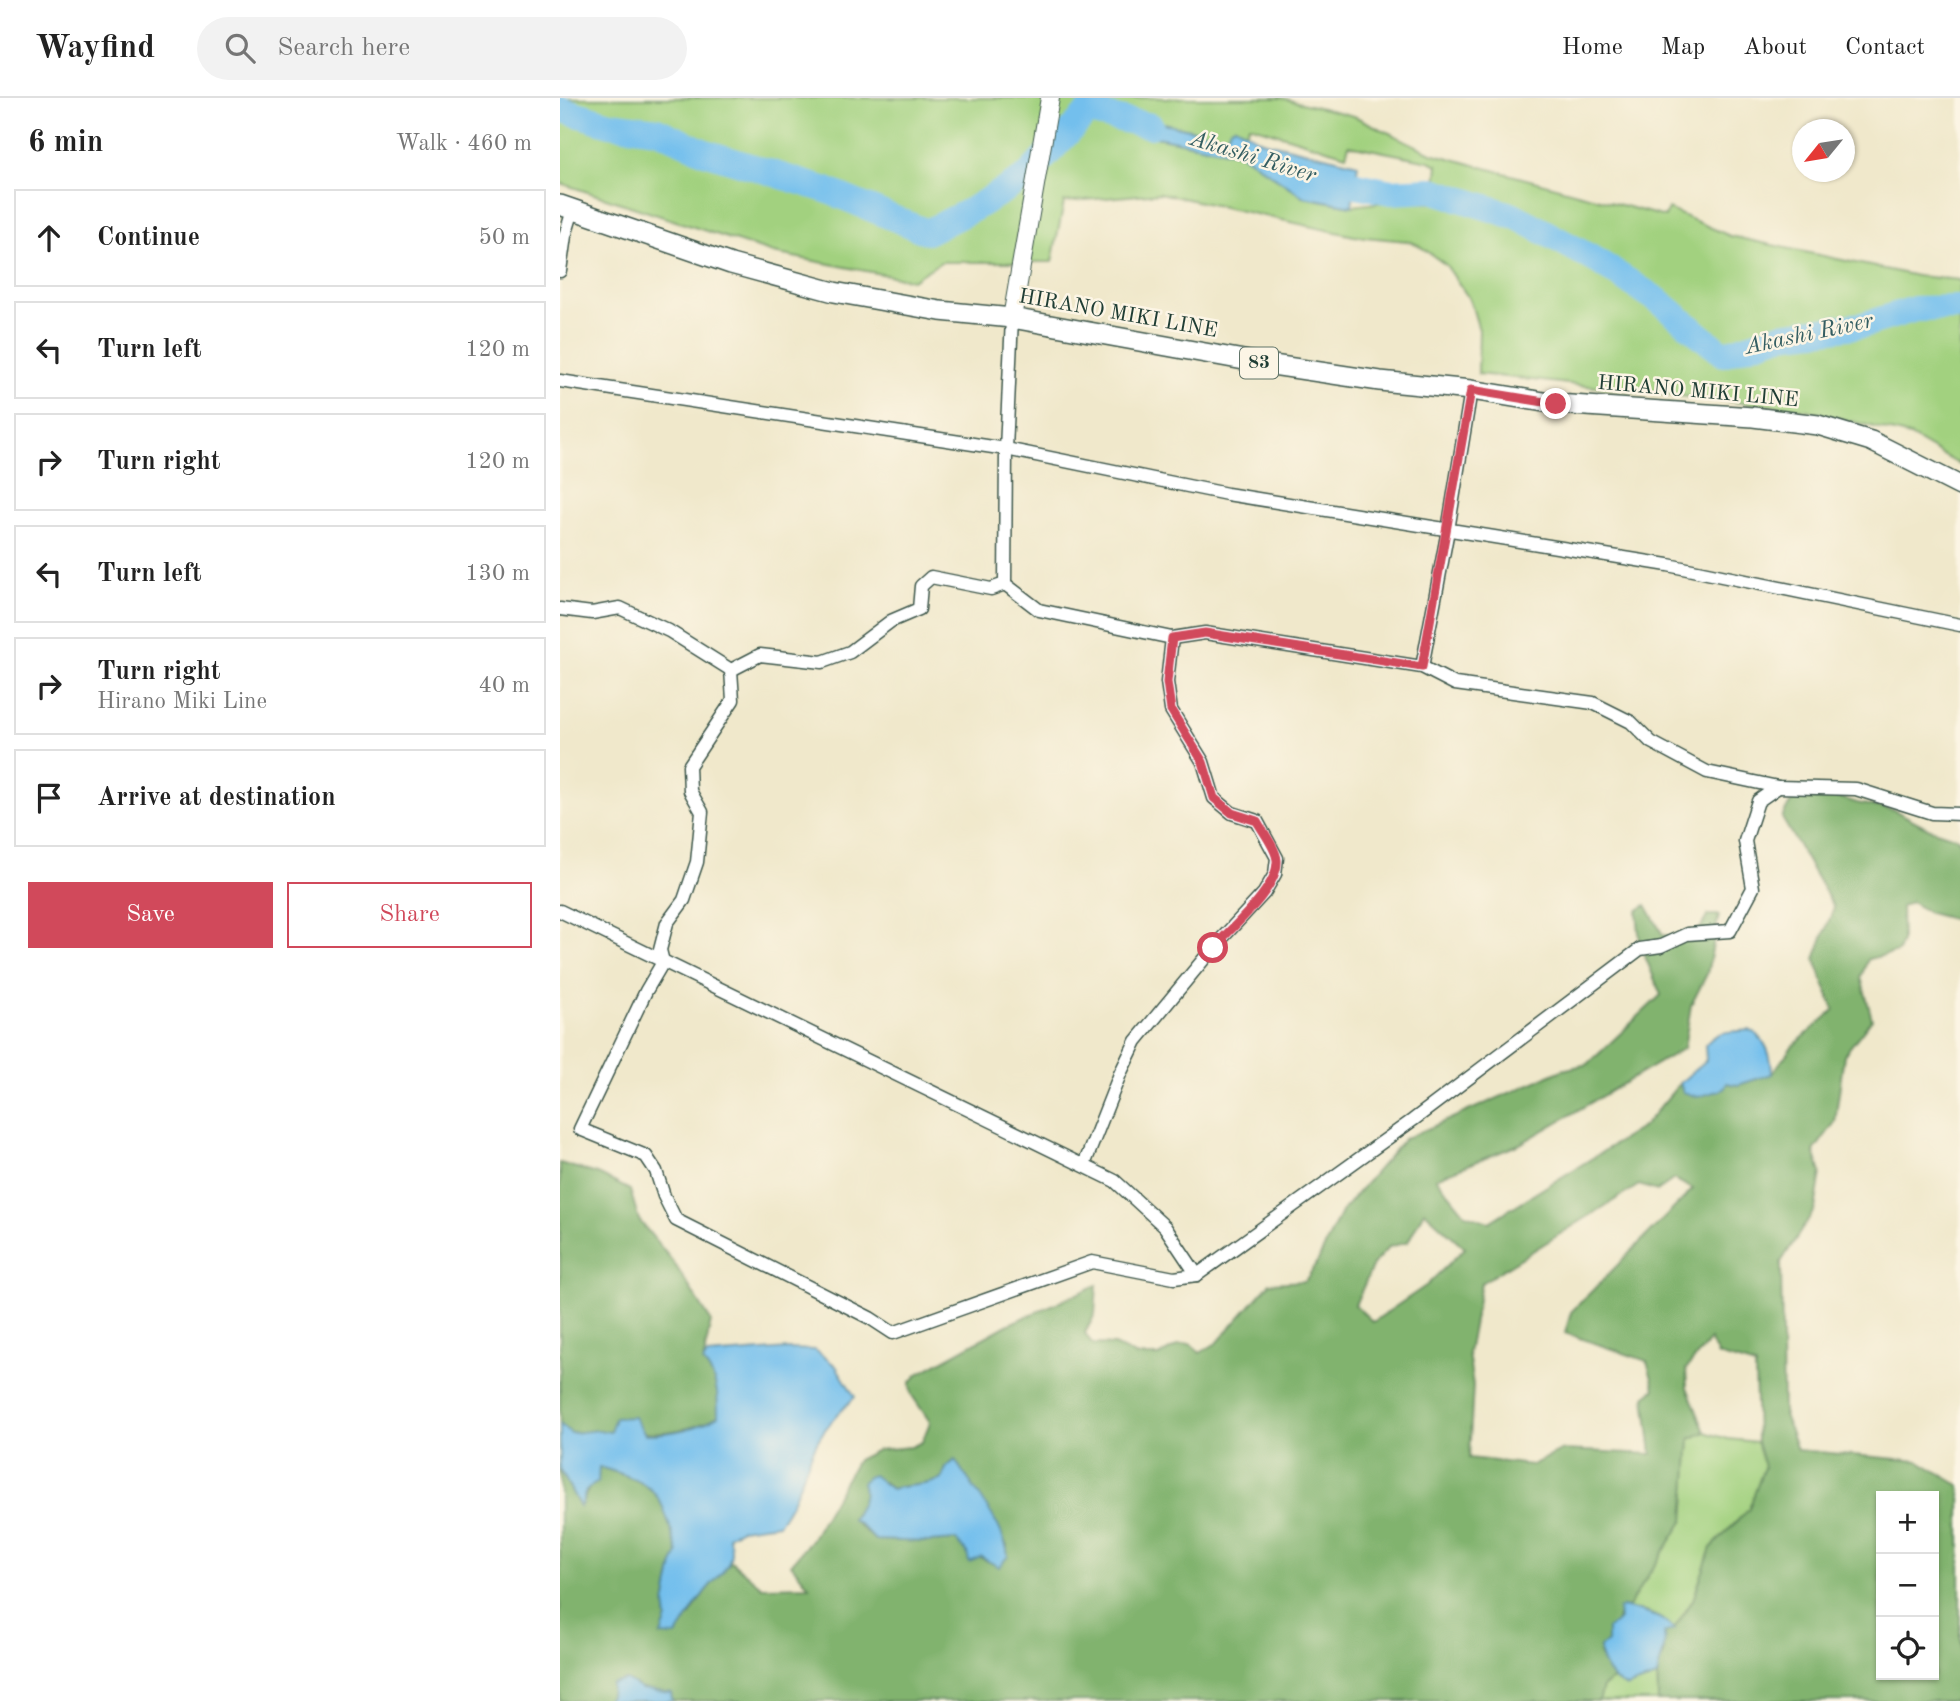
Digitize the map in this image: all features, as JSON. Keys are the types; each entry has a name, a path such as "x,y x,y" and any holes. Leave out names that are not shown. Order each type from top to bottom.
{"main road":[{"name":"HIRANO MIKI LINE","path":"567,208 731,264 834,292 940,312 1012,312 1266,364 1380,381 1471,390 1556,404 1753,417 1818,425 1871,441 1960,486"}],"street":[{"path":"1005,584 1006,449 1012,312 1050,98"},
{"path":"560,271 567,208"},
{"path":"560,381 1006,449 1227,494 1668,565 1960,625"},
{"path":"1422,667 1471,390"},
{"path":"731,670 760,655 822,662 850,652 891,621 919,609 921,586 931,577 991,589 1005,584"},
{"path":"1005,584 1039,610 1172,638 1205,633 1422,667 1455,684 1593,703 1631,722 1651,742 1707,772 1778,787 1856,789 1932,813 1960,814"},
{"path":"560,609 592,613 620,608 669,631 731,670"},
{"path":"1084,1165 1136,1041 1213,948 1264,893 1275,874 1277,858 1257,821 1232,813 1214,798 1203,762 1171,710 1167,682 1172,638"},
{"path":"731,670 733,700 689,766 690,791 702,812 697,862 684,900 667,923 660,950 663,962 646,991 580,1129 646,1156 656,1171 676,1220 870,1318 893,1333 1092,1262 1174,1278 1197,1275 1413,1120 1640,949 1661,946 1688,934 1730,931 1753,888 1745,841 1758,801 1778,787"},
{"path":"560,911 1115,1181 1165,1227 1197,1275"}],"green space":[{"path":"560,98 1281,98 1354,116 1431,153 1665,217 1668,209 1730,236 1917,276 1960,280 1960,465 1910,436 1807,410 1478,374 1479,330 1470,300 1446,265 1418,245 1407,241 1354,236 1160,193 1064,202 1052,262 941,262 912,280 773,253 560,183","holes":["1120,114 1226,137 1235,126 1246,133 1249,125 1346,155 1349,145 1429,161 1438,165 1434,203 1393,201 1352,206 1304,197 1241,154 1136,133 1117,125"]},
{"path":"1814,789 1857,803 1894,810 1930,829 1958,838 1960,842 1960,921 1929,913 1911,902 1901,907 1902,941 1898,952 1868,959 1861,977 1872,1019 1844,1055 1835,1122 1814,1151 1821,1173 1815,1209 1781,1262 1783,1412 1797,1450 1919,1461 1960,1486 1960,1701 1658,1701 1658,1665 1664,1655 1664,1633 1674,1629 1693,1600 1711,1548 1749,1509 1764,1467 1757,1442 1755,1366 1718,1355 1710,1340 1686,1369 1687,1387 1705,1432 1690,1439 1684,1520 1627,1608 1622,1607 1599,1654 1613,1679 1603,1687 1599,1701 672,1701 671,1693 641,1689 626,1680 606,1701 560,1701 560,1469 580,1507 599,1467 647,1486 662,1504 678,1553 673,1564 665,1604 667,1619 661,1635 689,1617 704,1593 731,1561 762,1587 809,1586 791,1564 811,1540 857,1460 877,1450 911,1447 922,1442 930,1422 911,1394 910,1383 918,1374 1007,1325 1097,1285 1095,1314 1085,1333 1092,1344 1114,1345 1137,1356 1159,1356 1179,1345 1191,1344 1200,1353 1218,1342 1270,1283 1305,1281 1317,1263 1341,1212 1404,1139 1562,1070 1588,1064 1661,995 1640,944 1637,911 1646,905 1663,935 1675,937 1697,934 1708,915 1719,915 1707,974 1691,1005 1684,1048 1520,1144 1436,1178 1465,1214 1489,1222 1644,1126 1680,1083 1683,1092 1727,1083 1738,1085 1772,1074 1791,1048 1834,1010 1815,959 1834,907 1782,818 1794,799","holes":["1674,1179 1693,1189 1571,1312 1565,1333 1647,1361 1655,1389 1645,1397 1652,1454 1563,1450 1532,1465 1469,1458 1473,1385 1468,1353 1481,1283 1639,1185 1657,1191","1424,1211 1465,1248 1427,1285 1373,1322 1355,1305 1374,1263 1389,1247 1408,1242","955,1460 991,1515 1007,1546 999,1566 967,1552 957,1540 875,1540 852,1519 861,1506 865,1492 884,1482 891,1489 936,1482 942,1479 946,1468"]},
{"path":"560,1163 600,1175 630,1190 639,1220 674,1263 711,1321 703,1362 716,1387 718,1416 683,1429 646,1433 570,1433 560,1424"},
{"path":"1705,1432 1728,1439 1757,1442 1765,1466 1749,1509 1711,1548 1693,1600 1674,1629 1652,1615 1627,1608 1684,1520 1690,1439"},
{"path":"1657,1677 1658,1701 1599,1701 1603,1687 1613,1679 1627,1687"}],"water":[{"path":"1119,113 1225,137 1235,126 1262,141 1358,164 1352,206 1304,197 1241,154 1136,133 1117,125"},
{"path":"1749,1030 1764,1042 1771,1061 1772,1074 1738,1085 1727,1083 1724,1089 1698,1097 1683,1092 1680,1083 1706,1060 1705,1045 1710,1040 1725,1032"},
{"path":"789,1349 815,1350 836,1366 855,1397 820,1437 795,1495 778,1524 741,1529 728,1536 731,1554 726,1568 700,1598 676,1636 661,1635 667,1619 665,1604 673,1564 678,1553 662,1504 647,1486 620,1473 599,1467 598,1482 586,1490 580,1507 560,1469 560,1424 571,1433 599,1430 610,1432 615,1418 634,1417 645,1434 692,1428 718,1416 716,1387 703,1362 707,1355"},
{"path":"955,1460 987,1506 1006,1544 1008,1556 999,1567 981,1557 969,1562 967,1552 956,1540 875,1540 859,1523 852,1520 862,1502 862,1483 867,1477 873,1475 891,1489 929,1483 942,1479 946,1468"},
{"path":"1622,1607 1657,1617 1674,1629 1664,1633 1664,1650 1657,1677 1627,1687 1612,1676 1600,1653 1600,1647 1607,1643 1607,1629 1619,1620 1618,1610"},
{"path":"626,1680 641,1689 671,1693 672,1701 606,1701 610,1696 611,1684"}],"waterway":[{"name":"Akashi River","path":"560,109 610,124 657,130 705,152 826,190 927,232 973,209 1026,177 1088,112 1151,126"},
{"name":"Akashi River","path":"1321,178 1391,192 1432,190 1517,217 1597,261 1659,301 1723,354 1781,335 1863,325 1915,309 1960,308"}],"route":[{"path":"1213,948 1264,893 1275,874 1277,858 1257,821 1232,813 1214,798 1203,762 1171,710 1167,682 1172,638 1205,633 1422,667 1471,390 1556,404"}]}
